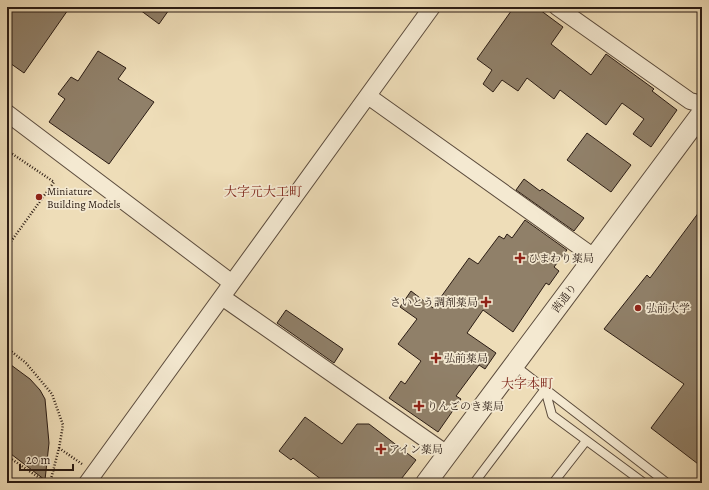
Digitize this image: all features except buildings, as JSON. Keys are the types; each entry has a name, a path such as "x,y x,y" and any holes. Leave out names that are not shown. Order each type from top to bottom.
{"street":[{"path":"91,478 432,7"},
{"path":"557,7 690,101 702,104"},
{"path":"368,96 594,257"},
{"name":"茜通り","path":"428,482 702,112"},
{"path":"7,113 232,283"},
{"path":"222,297 448,454"}],"lane":[{"path":"514,365 667,483"},
{"path":"545,389 552,415 644,483"},
{"path":"474,483 545,389"},
{"path":"553,483 586,441"}],"path":[{"path":"7,152 8,151 54,182 7,247"},
{"path":"7,348 26,363 52,394 63,425 59,448 49,483 7,456"},
{"path":"59,448 91,478"}],"place":[{"name":"Miniature Building Models","path":"39,197"},
{"name":"ひまわり薬局","path":"520,258"},
{"name":"さいとう調剤薬局","path":"486,302"},
{"name":"弘前大学","path":"638,308"},
{"name":"弘前薬局","path":"436,358"},
{"name":"りんごのき薬局","path":"419,406"},
{"name":"アイン薬局","path":"381,449"}],"district":[{"name":"大字元大工町","path":"263,191"},
{"name":"大字本町","path":"527,383"}]}
